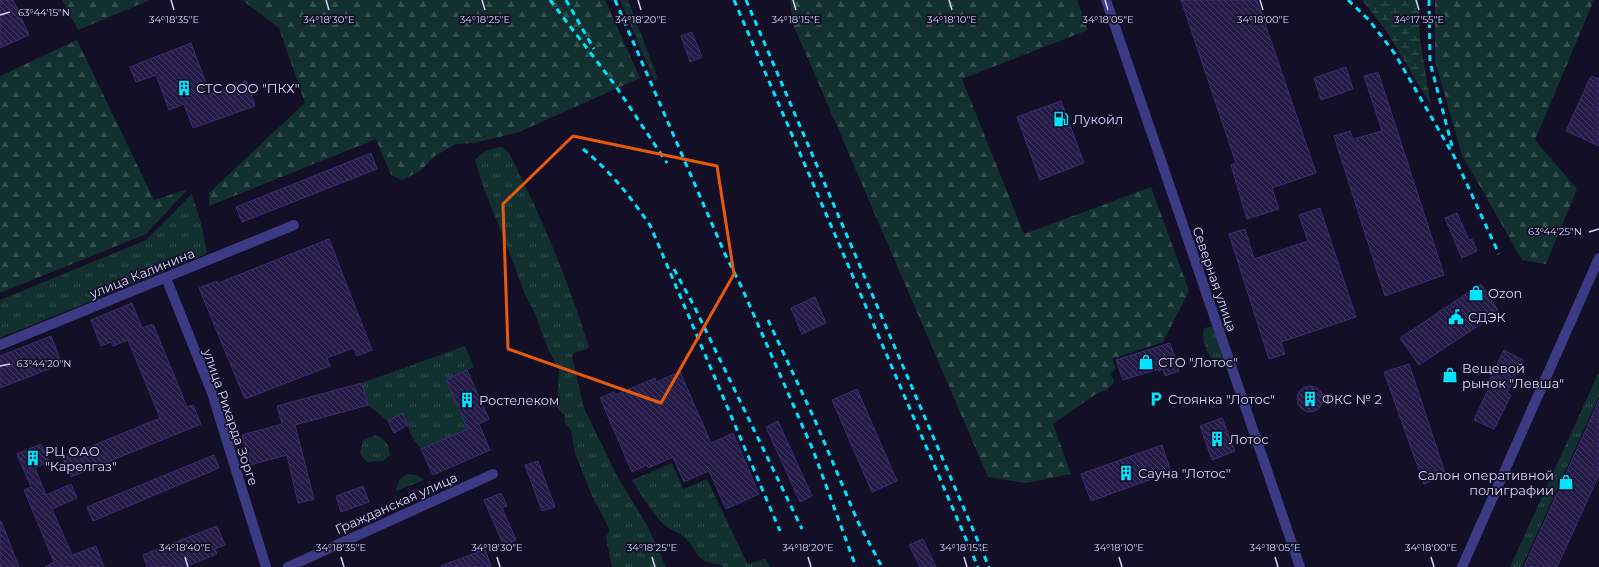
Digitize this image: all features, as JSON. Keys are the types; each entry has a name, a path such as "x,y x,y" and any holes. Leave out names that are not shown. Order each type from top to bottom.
{"street":[{"name":"Северная улица","path":"1106,0 1300,567"},
{"name":"улица Калинина","path":"0,345 294,225"},
{"path":"1462,567 1599,258"},
{"name":"улица Рихарда Зорге","path":"166,278 212,393 266,567"},
{"name":"Гражданская улица","path":"288,567 493,474"}],"highlighted area":[{"path":"573,136 717,166 734,274 661,403 508,349 503,204"}],"green space":[{"path":"62,0 150,0 78,30"},
{"path":"242,0 605,0 640,78 519,132 474,143 456,144 435,156 420,171 402,180 391,175 376,139 209,206 209,193 305,103 279,28"},
{"path":"620,0 628,0 658,79 654,80"},
{"path":"790,0 1077,0 1088,30 962,79 1024,234 1151,187 1189,291 1163,342 1112,359 1116,368 1111,373 1114,382 1108,389 1096,394 1053,424 1071,474 1026,483 988,477 793,24"},
{"path":"1362,0 1419,0 1420,39 1431,105 1387,32"},
{"path":"1435,0 1594,0 1535,140 1577,189 1546,264 1522,260 1462,155 1435,61"},
{"path":"77,40 154,200 188,189 146,234 0,293 0,76"},
{"path":"502,147 509,153 543,224 572,297 589,347 573,353 572,357 584,408 617,476 648,527 666,567 612,567 606,538 609,531 608,526 592,496 575,453 571,430 565,423 565,416 558,409 559,370 548,349 535,314 524,292 483,186 475,160 487,151"},
{"path":"192,194 201,223 207,252 204,255 0,338 0,300 146,240"},
{"path":"1211,327 1217,334 1223,348 1223,363 1217,364 1213,361 1204,343 1204,328"},
{"path":"465,346 474,367 446,380 468,429 421,449 412,437 402,413 388,421 368,405 362,383"},
{"path":"1599,372 1599,396 1522,567 1510,567"},
{"path":"375,435 382,438 386,442 390,455 383,461 367,462 360,454 363,440"},
{"path":"672,463 683,489 707,479 747,563 749,564 765,558 770,567 723,567 722,565 712,564 701,559 683,536 669,528 658,518 632,480"},
{"path":"407,474 417,475 424,480 396,491 399,480"}],"building":[{"path":"0,0 13,0 29,35 0,48"},
{"path":"1181,0 1257,0 1316,173 1272,188 1279,209 1247,219 1231,165 1236,163"},
{"path":"692,32 702,57 690,62 681,36"},
{"name":"СТС ООО \"ПКХ\"","path":"191,43 210,94 246,81 255,106 193,128 184,104 169,110 156,75 136,82 130,67"},
{"path":"1346,67 1353,89 1321,100 1314,78"},
{"path":"1378,72 1444,275 1385,296 1334,136 1350,131 1353,139 1382,131 1364,76"},
{"path":"1591,76 1599,79 1599,146 1566,131"},
{"path":"1061,101 1084,163 1040,180 1017,117"},
{"path":"371,153 377,169 242,222 236,207"},
{"path":"1320,208 1356,317 1281,342 1285,354 1269,359 1229,234 1245,229 1254,259 1308,241 1299,215"},
{"path":"1457,213 1469,240 1472,239 1477,251 1462,258 1445,218"},
{"path":"329,239 372,350 357,356 353,348 327,358 330,366 245,399 199,288 217,281 218,283"},
{"path":"1481,284 1499,312 1419,365 1400,338"},
{"path":"815,297 826,323 802,334 791,308"},
{"path":"132,303 142,328 153,324 187,407 193,405 201,424 71,477 63,458 160,418 128,340 113,346 111,342 101,346 91,320"},
{"path":"51,336 62,364 0,388 0,356"},
{"name":"СТО \"Лотос\"","path":"1170,343 1179,371 1165,376 1163,369 1159,371 1159,369 1123,380 1116,360"},
{"path":"1504,350 1523,360 1507,393 1511,395 1494,429 1474,420 1490,385 1488,383"},
{"path":"1409,364 1446,476 1424,484 1384,372"},
{"path":"467,370 489,419 479,424 490,450 433,475 421,449 468,429 446,380"},
{"path":"680,372 711,443 733,433 759,494 726,509 709,471 684,482 673,457 648,468 647,465 632,472 600,398 614,392 615,395 655,378 656,382"},
{"path":"362,383 368,405 295,425 314,499 298,503 287,455 250,465 242,435 282,424 277,406"},
{"name":"ФКС № 2","path":"1310,386 1319,390 1323,399 1319,408 1310,412 1301,408 1297,399 1301,390"},
{"path":"857,389 897,481 872,492 832,400"},
{"path":"1599,400 1599,475 1557,567 1524,567"},
{"path":"402,413 408,425 394,433 388,421"},
{"name":"Лотос","path":"1222,418 1235,451 1212,460 1200,426"},
{"path":"778,421 812,496 800,502 766,427"},
{"path":"41,444 49,462 35,468 46,495 71,484 77,498 52,509 72,555 96,546 104,567 45,567 54,562 24,490 31,487 17,454"},
{"name":"Сауна \"Лотос\"","path":"1162,445 1171,472 1091,501 1081,474"},
{"path":"214,455 219,468 93,521 87,507"},
{"path":"538,461 555,507 542,511 525,465"},
{"path":"363,486 369,502 341,512 336,496"},
{"path":"501,493 507,506 502,508 516,540 504,546 484,500"},
{"path":"1,521 19,567 0,567"},
{"path":"217,526 225,545 215,549 217,554 185,567 147,567 143,555"},
{"path":"923,539 936,567 920,567 909,545"},
{"path":"485,549 491,567 441,567 441,566"}],"railway":[{"path":"550,0 615,85 667,163"},
{"path":"566,0 594,49"},
{"path":"615,0 725,254 742,288 813,450 856,567"},
{"path":"734,0 978,567"},
{"path":"746,0 989,567"},
{"path":"1348,0 1369,20 1395,54 1455,158 1499,254"},
{"path":"1429,0 1430,62 1452,146"},
{"path":"583,149 620,185 650,225 780,531"},
{"path":"674,269 694,306 802,529"},
{"path":"768,320 814,418 858,522 882,567"}],"place":[{"name":"СТС ООО \"ПКХ\"","path":"184,88"},
{"name":"Лукойл","path":"1061,119"},
{"name":"Ozon","path":"1476,293"},
{"name":"СДЭК","path":"1456,317"},
{"name":"СТО \"Лотос\"","path":"1146,362"},
{"name":"Вещевой рынок \"Левша\"","path":"1450,375"},
{"name":"Стоянка \"Лотос\"","path":"1156,399"},
{"name":"ФКС № 2","path":"1310,399"},
{"name":"Ростелеком","path":"467,400"},
{"name":"Лотос","path":"1217,439"},
{"name":"РЦ ОАО \"Карелгаз\"","path":"33,458"},
{"name":"Сауна \"Лотос\"","path":"1126,473"},
{"name":"Салон оперативной полиграфии","path":"1566,482"}]}
